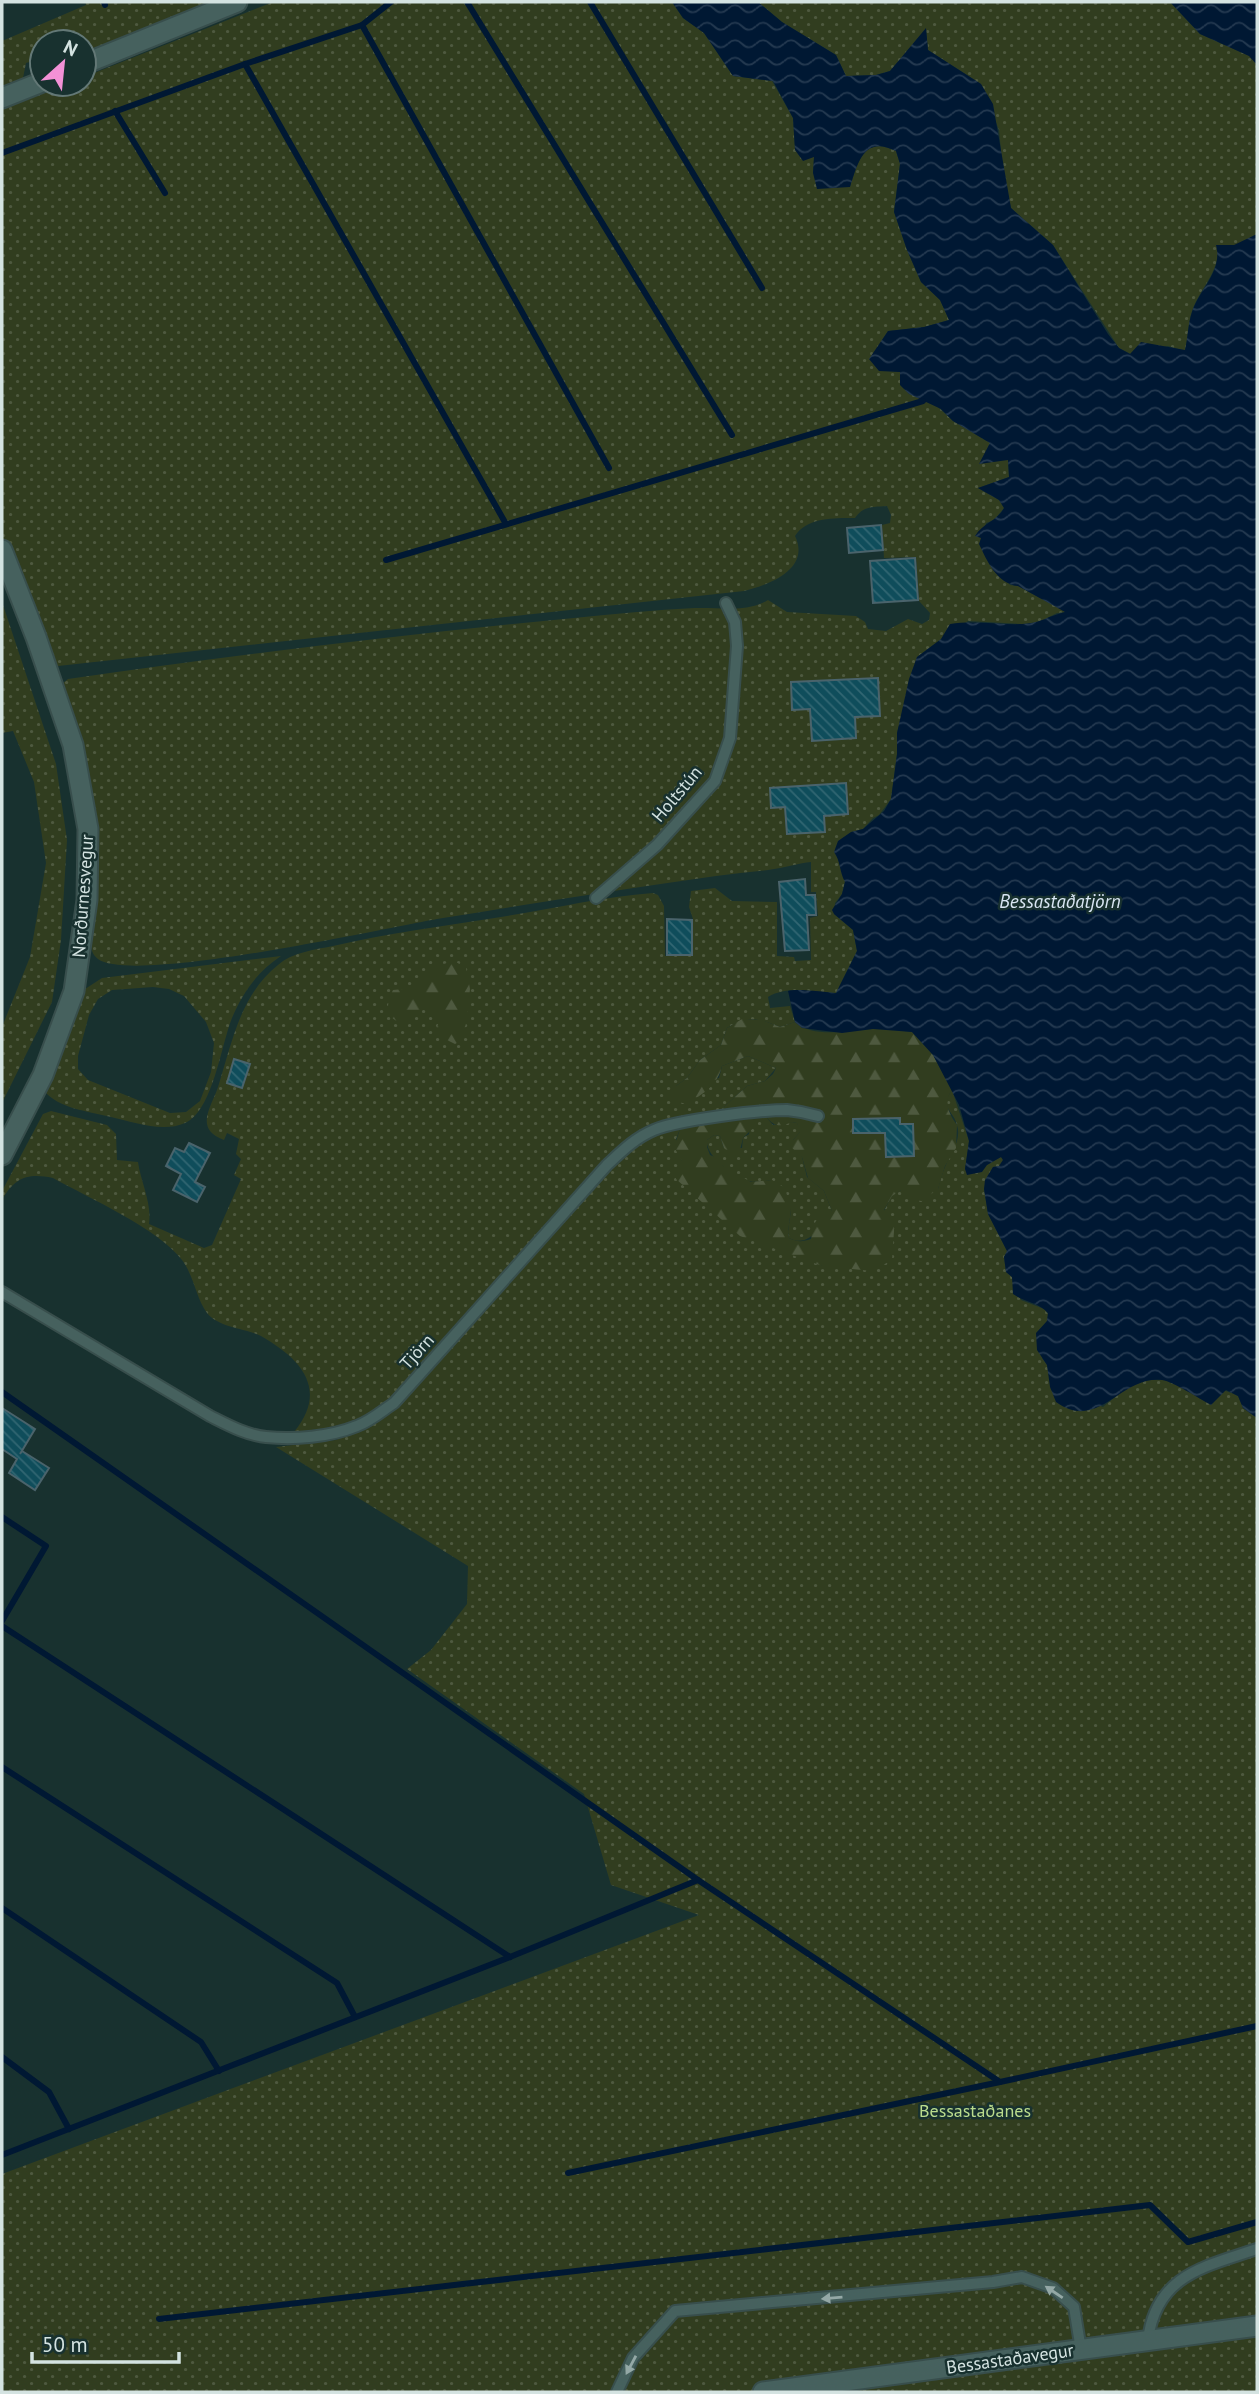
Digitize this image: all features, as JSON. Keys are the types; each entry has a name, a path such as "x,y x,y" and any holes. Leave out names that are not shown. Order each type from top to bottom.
{"street":[{"path":"98,58 237,2"},
{"path":"2,98 28,88"},
{"name":"Norðurnesvegur","path":"2,550 36,637 73,745 88,830 87,901 74,991 43,1074 2,1155"},
{"name":"Bessastaðavegur","path":"763,2392 1257,2326"}],"lane":[{"name":"Holtstún","path":"596,898 657,845 715,781 730,738 737,646 735,622 726,603"},
{"name":"Tjörn","path":"2,1292 210,1416 239,1430 264,1437 328,1434 357,1426 394,1402 607,1165 631,1142 656,1129 701,1120 784,1110 818,1116"},
{"path":"1148,2340 1150,2321 1160,2299 1189,2273 1257,2249"},
{"path":"617,2392 634,2358 675,2311 993,2282 1022,2277 1053,2288 1074,2308 1081,2350"}],"green space":[{"path":"85,2 211,2 98,46 98,28 32,28 86,5"},
{"path":"273,2 672,2 683,18 704,33 733,76 772,81 793,118 795,150 814,156 813,173 850,187 860,160 869,149 876,146 896,151 900,164 894,212 921,282 940,300 949,320 924,327 888,331 877,349 891,371 900,372 953,421 990,443 980,463 1008,459 1009,477 978,488 999,500 1004,508 994,520 986,523 982,540 1010,585 1018,586 1066,612 1057,613 1039,622 1022,624 968,621 917,657 897,733 891,799 879,815 863,829 851,832 841,861 845,881 842,894 835,903 834,914 853,930 857,951 836,993 793,990 768,997 770,1008 790,1006 795,1022 780,1027 759,1020 747,1020 727,1028 721,1045 700,1060 687,1078 676,1086 719,1078 722,1066 748,1056 776,1068 765,1081 747,1086 715,1115 646,1129 407,1384 368,1415 329,1427 294,1432 309,1402 306,1376 288,1355 261,1336 212,1318 203,1307 182,1260 157,1237 53,1178 23,1178 12,1186 2,1200 2,1191 43,1114 51,1111 107,1125 116,1134 117,1160 138,1162 148,1201 149,1224 204,1248 212,1245 241,1179 234,1175 241,1159 236,1154 239,1139 227,1133 224,1140 209,1130 209,1109 246,1005 265,977 290,957 375,937 653,893 658,895 664,906 665,956 692,956 693,919 689,907 691,891 715,888 732,901 777,902 777,956 794,957 795,961 811,960 810,918 818,916 816,892 811,892 811,862 477,912 263,952 159,965 121,965 98,959 92,950 94,913 62,684 68,679 447,631 635,612 742,608 768,600 787,612 856,616 865,622 868,629 886,631 908,619 922,624 929,620 930,613 919,601 916,557 884,558 882,525 890,523 891,515 887,506 865,509 855,518 822,520 807,525 795,536 797,558 785,574 765,585 744,591 58,666 47,659 2,537 2,109 30,98 98,98 98,71"},
{"path":"758,2 1170,2 1200,34 1250,56 1257,65 1257,234 1218,255 1214,270 1192,311 1185,351 1168,346 1131,354 1119,348 1053,245 1011,208 1003,172 999,130 981,84 928,50 926,29 890,71 876,75 846,76 836,55 782,22"},
{"path":"28,30 28,62 23,78 2,86 2,41"},
{"path":"2,602 56,764 67,840 61,940 52,1002 2,1103 2,1027 30,957 46,863 34,782 13,731 2,733"},
{"path":"281,956 258,975 236,1008 203,1105 195,1116 176,1126 138,1124 74,1108 57,1101 43,1090 82,991 102,978","holes":["153,987 169,989 184,996 206,1022 214,1043 211,1072 200,1101 186,1112 170,1113 88,1080 78,1069 78,1056 89,1015 98,999 112,990"]},
{"path":"456,962 466,968 470,989 464,1039 455,1044 441,1037 436,1029 440,1020 434,1011 421,1009 402,1023 392,1018 388,1005 393,990 413,988 425,971 441,964"},
{"path":"742,1019 762,1020 780,1027 795,1022 822,1032 877,1029 912,1032 933,1055 952,1090 948,1103 957,1125 956,1148 945,1166 938,1189 922,1201 911,1200 901,1190 892,1196 884,1210 893,1218 892,1260 872,1271 822,1266 740,1236 676,1179 677,1169 682,1161 674,1147 680,1129 715,1115 747,1086 765,1081 776,1068 748,1056 722,1066 713,1084 687,1104 678,1102 673,1096 676,1086 687,1078 700,1060 721,1045 727,1028","holes":["766,1117 778,1125 797,1123 800,1132 791,1147 802,1157 808,1178 824,1191 832,1211 821,1213 813,1226 811,1239 800,1241 789,1238 791,1210 785,1188 772,1180 751,1182 723,1166 717,1158 710,1155 707,1147 707,1140 714,1135 720,1136 724,1148 732,1155 739,1154 743,1138 753,1128 752,1120"]},
{"name":"Bessastaðanes","path":"952,1090 969,1141 965,1169 987,1165 1001,1157 1003,1160 999,1166 993,1167 984,1189 988,1214 1007,1251 1004,1257 1006,1272 1012,1277 1021,1300 1044,1309 1048,1314 1043,1326 1042,1358 1047,1365 1051,1383 1103,1407 1140,1382 1162,1380 1190,1383 1238,1396 1243,1408 1257,1418 1257,2392 2,2392 2,2174 699,1915 611,1885 584,1794 407,1669 431,1650 467,1604 468,1566 276,1447 336,1440 379,1421 407,1397 631,1148 654,1136 680,1129 676,1139 682,1161 822,1266 884,1211 892,1195 901,1190 938,1189 958,1136 955,1120 947,1105"},
{"path":"766,1117 773,1125 797,1123 801,1131 793,1140 802,1157 807,1177 824,1191 832,1211 814,1234 803,1240 789,1238 791,1210 771,1180 751,1182 735,1175 715,1159 708,1146 707,1140 714,1135 720,1136 724,1148 742,1148 743,1138 749,1134 751,1120"}],"water":[{"name":"Bessastaðatjörn","path":"672,2 758,2 782,22 836,55 846,76 876,75 890,71 926,28 928,50 981,84 993,104 1011,208 1053,245 1108,334 1119,348 1130,354 1141,342 1185,350 1192,312 1214,271 1216,245 1234,245 1257,234 1257,1418 1243,1408 1238,1396 1226,1390 1211,1405 1162,1380 1147,1381 1134,1386 1085,1411 1071,1410 1056,1402 1050,1387 1047,1365 1037,1350 1036,1333 1047,1321 1048,1313 1013,1294 1012,1277 1006,1272 1004,1257 1007,1251 988,1214 985,1180 993,1167 999,1166 1003,1160 1001,1157 987,1165 982,1172 967,1175 965,1169 969,1141 959,1105 933,1055 912,1032 873,1029 842,1033 802,1028 795,1022 788,991 836,993 857,951 853,930 832,910 842,894 845,882 834,852 838,841 851,832 863,829 884,811 891,799 897,733 909,679 917,657 941,639 950,624 1029,624 1065,612 1004,581 989,564 979,544 981,538 975,536 1004,508 999,500 978,488 1009,477 1008,460 979,464 990,443 953,421 941,409 909,394 900,385 900,372 879,371 869,359 888,331 924,327 949,320 940,300 921,282 894,212 900,164 896,151 876,146 869,149 860,160 850,187 817,189 813,173 814,157 803,161 795,150 793,118 773,81 733,76 704,33 683,18"},
{"path":"1170,2 1257,2 1257,65 1249,56 1200,34"}],"building":[{"path":"881,525 883,550 849,553 847,528"},
{"path":"915,558 918,600 873,603 870,561"},
{"path":"878,678 880,716 855,717 856,738 812,741 810,709 792,710 791,682"},
{"path":"846,783 848,814 824,816 825,832 787,834 785,807 771,808 770,788"},
{"path":"805,879 806,895 815,895 816,915 807,915 809,950 785,951 779,882"},
{"path":"667,919 692,920 692,955 667,955"},
{"path":"234,1059 250,1064 242,1088 227,1083"},
{"path":"900,1118 900,1124 913,1124 914,1156 886,1157 885,1133 853,1133 853,1119"},
{"path":"189,1143 210,1153 195,1182 205,1187 197,1202 173,1190 181,1174 166,1166 175,1148 184,1152"},
{"path":"2,1408 35,1429 20,1454 22,1451 49,1468 35,1490 9,1473 17,1459 2,1449"}],"waterway":[{"path":"2,153 245,64 362,25 391,2"},
{"path":"467,2 732,435"},
{"path":"590,2 762,288"},
{"path":"362,25 609,468"},
{"path":"245,64 506,524"},
{"path":"115,111 165,193"},
{"path":"386,560 923,401"},
{"path":"2,1392 698,1880"},
{"path":"2,1517 46,1546 2,1621"},
{"path":"2,1626 510,1957"},
{"path":"2,1767 337,1983 355,2017"},
{"path":"2,2155 510,1957 698,1880 1000,2082 1257,2026"},
{"path":"2,1908 201,2042 219,2071"},
{"path":"2,2057 49,2092 69,2129"},
{"path":"568,2173 1000,2082"},
{"path":"159,2319 1150,2205 1188,2242 1257,2222"}]}
